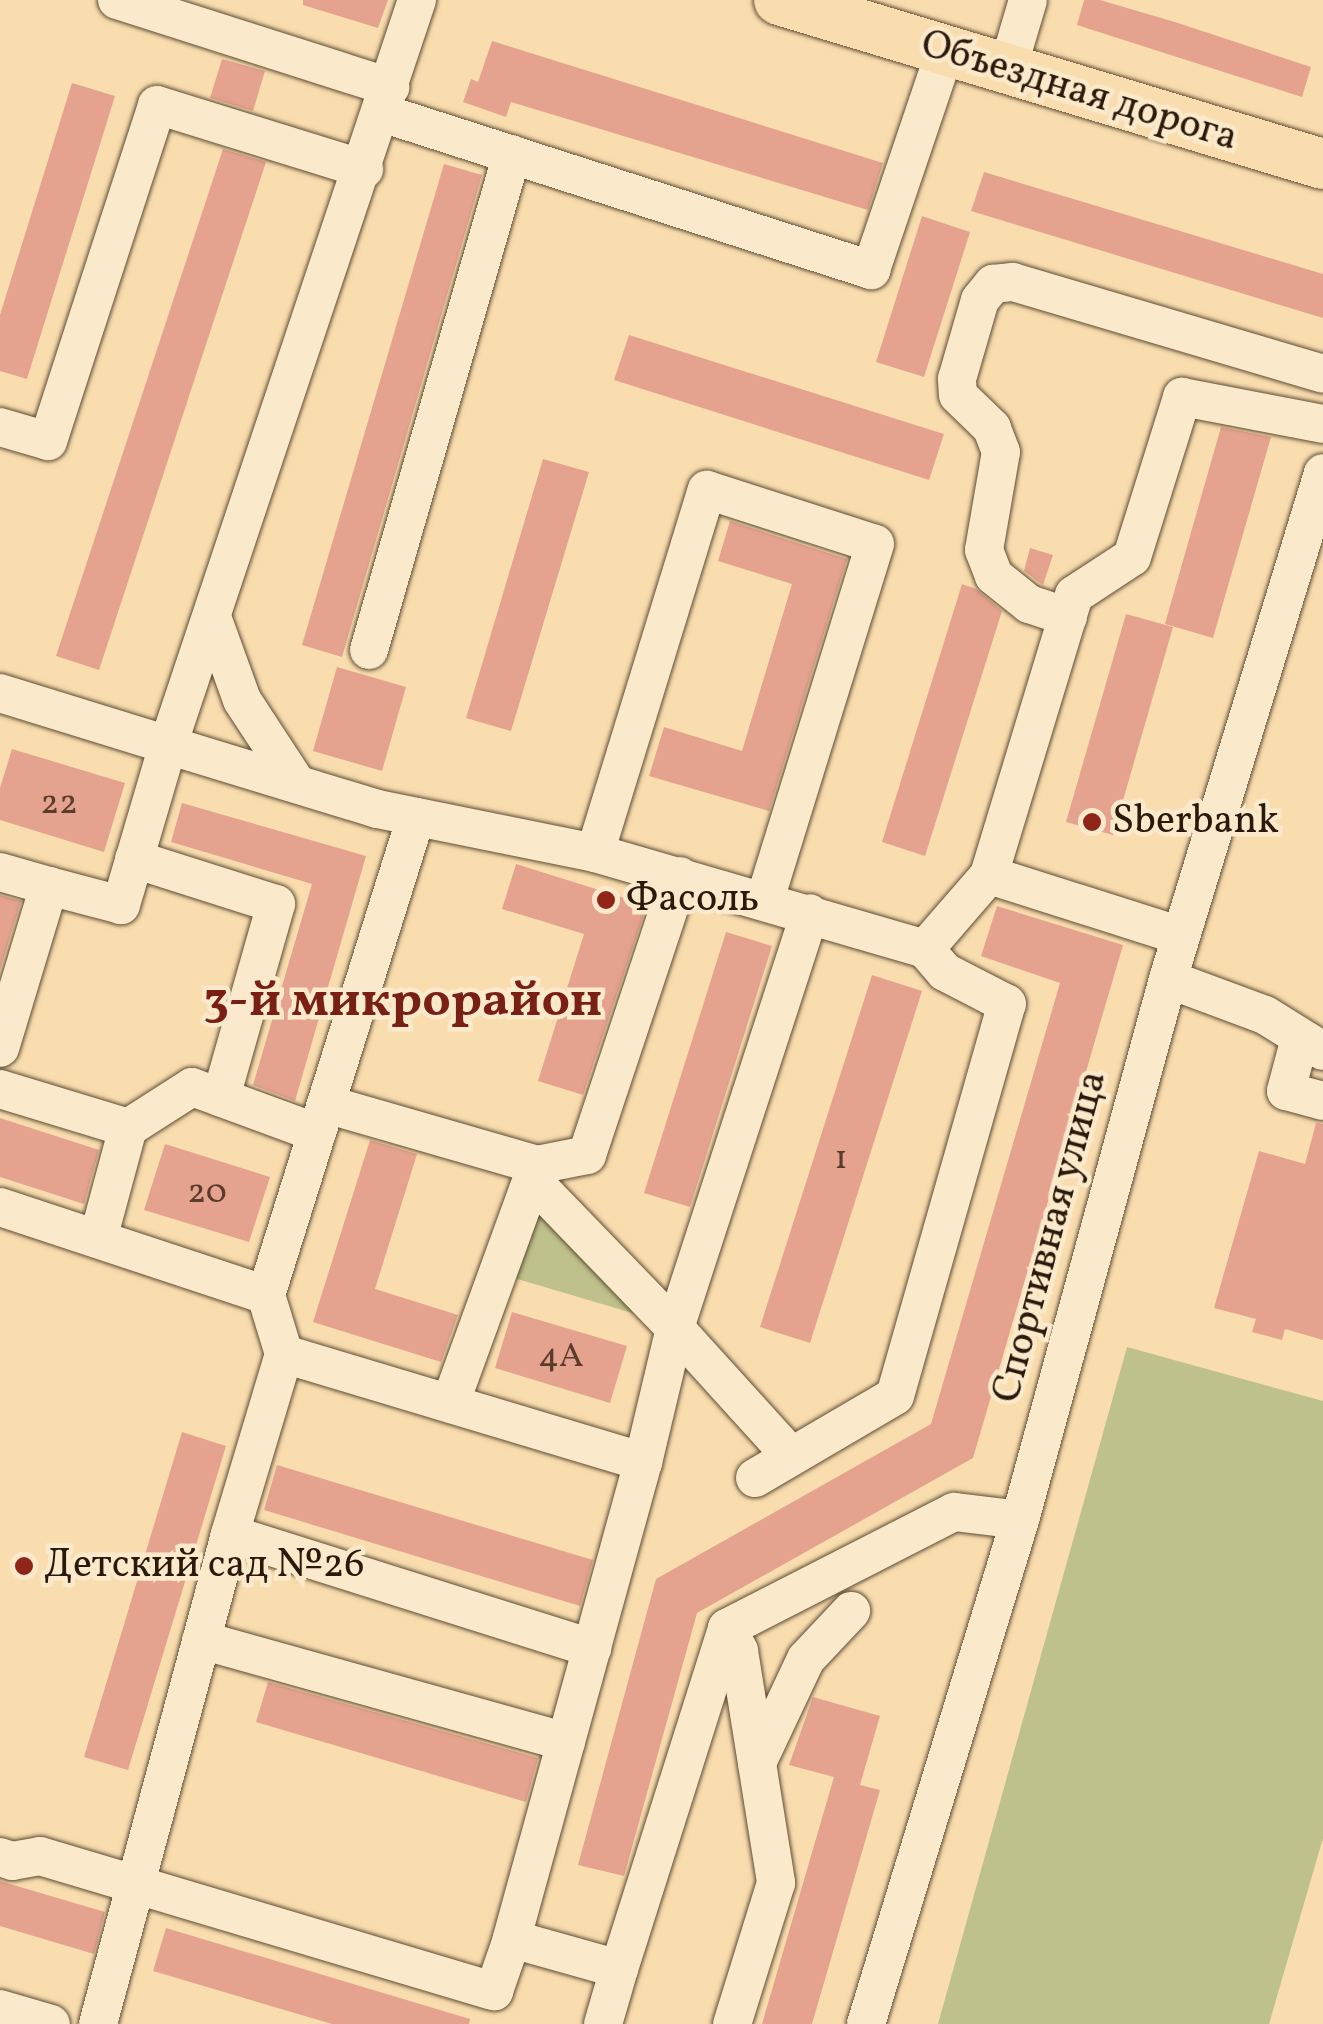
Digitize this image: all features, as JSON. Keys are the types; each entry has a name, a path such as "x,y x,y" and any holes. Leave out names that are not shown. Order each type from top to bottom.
{"main road":[{"name":"Объездная дорога","path":"779,0 1323,164"}],"street":[{"path":"118,0 386,100 512,154 871,270 944,52"},
{"path":"0,872 120,905 168,745 418,0"},
{"path":"1007,71 1028,0"},
{"path":"0,427 48,441 156,105 364,169"},
{"path":"369,650 512,154"},
{"path":"1068,616 1029,604 994,576 984,550 1001,452 992,428 958,395 957,379 980,300 994,284 1013,282 1323,374"},
{"path":"925,948 989,875 1074,594 1132,557 1182,396 1323,424"},
{"name":"Спортивная улица","path":"866,2024 1020,1520 1168,979 1323,473"},
{"path":"595,852 706,490 875,544 765,899"},
{"path":"212,617 242,700 297,784"},
{"path":"0,692 416,817 595,852 810,912 925,948 946,972 1007,1004 895,1396 755,1478"},
{"path":"98,2024 230,1534 284,1354 266,1296 416,817"},
{"path":"134,858 276,904 221,1098"},
{"path":"989,875 1181,936"},
{"path":"535,1173 587,1155 680,876"},
{"path":"0,1048 49,886"},
{"path":"0,1857 12,1861 40,1856 494,1991 512,1939 592,1648 676,1328 810,912"},
{"path":"1168,979 1265,1015 1312,1045 1286,1092 1323,1101"},
{"path":"98,1240 128,1128 192,1087 221,1098 322,1118 535,1173 792,1456"},
{"path":"0,1090 128,1128"},
{"path":"450,1404 535,1173"},
{"path":"0,1206 266,1296"},
{"path":"284,1354 643,1462"},
{"path":"602,2024 728,1628 954,1512 1020,1520"},
{"path":"230,1534 592,1648"},
{"path":"757,1763 806,1659 851,1611"},
{"path":"728,1628 739,1651 776,1883 732,2024"},
{"path":"201,1640 566,1742"},
{"path":"512,1939 619,1970"},
{"path":"0,2009 52,2024"}],"green space":[{"path":"536,1202 639,1315 514,1278"},
{"path":"1127,1347 1323,1401 1323,1838 1269,2024 938,2024"}],"building":[{"path":"303,0 388,0 378,28 303,5"},
{"path":"1084,0 1100,0 1178,23 1311,67 1302,97 1077,25"},
{"path":"492,41 883,163 868,210 511,102 506,117 463,102 471,79 478,82"},
{"path":"222,59 265,71 253,111 210,98"},
{"path":"72,83 115,96 27,379 0,371 0,315"},
{"path":"223,149 266,162 99,670 56,656"},
{"path":"444,164 482,175 342,657 302,645"},
{"path":"984,172 1323,274 1323,318 971,211"},
{"path":"922,216 970,232 924,377 876,362"},
{"path":"629,335 944,434 929,480 614,380"},
{"path":"1221,427 1271,437 1213,638 1165,624"},
{"path":"543,459 589,472 511,731 466,718"},
{"path":"730,521 847,559 769,811 649,776 664,727 742,751 792,584 718,561"},
{"path":"1030,548 1053,555 1043,585 1024,571"},
{"path":"962,584 976,589 1002,611 925,856 882,842"},
{"path":"1126,614 1173,627 1113,835 1066,822"},
{"path":"337,667 406,687 382,771 313,751"},
{"path":"12,749 125,783 104,852 0,820 0,788"},
{"path":"182,803 366,856 295,1101 253,1085 312,884 171,842"},
{"path":"516,864 647,905 583,1095 538,1081 584,934 502,909"},
{"path":"0,895 21,901 0,970"},
{"path":"997,906 1123,945 973,1458 697,1613 624,1876 578,1865 656,1579 931,1424 1060,983 981,956"},
{"path":"726,932 772,946 690,1207 644,1193"},
{"path":"872,975 922,991 810,1343 760,1327"},
{"path":"0,1118 99,1150 84,1204 0,1177"},
{"path":"1316,1123 1323,1124 1323,1340 1285,1329 1282,1340 1252,1332 1256,1319 1214,1308 1259,1151 1305,1164"},
{"path":"370,1140 417,1154 375,1289 458,1315 441,1362 313,1322"},
{"path":"165,1144 270,1177 249,1242 144,1210"},
{"path":"512,1312 627,1346 610,1403 495,1368"},
{"path":"182,1432 226,1446 128,1770 84,1757"},
{"path":"277,1465 593,1560 580,1606 264,1510"},
{"path":"268,1682 538,1758 526,1802 256,1722"},
{"path":"813,1697 880,1716 860,1785 880,1790 812,2024 762,2024 834,1777 789,1765"},
{"path":"0,1881 105,1912 94,1954 0,1926"},
{"path":"166,1928 470,2019 469,2024 332,2024 153,1971"}],"place":[{"name":"Sberbank","path":"1092,822"},
{"name":"Фасоль","path":"606,900"},
{"name":"Детский сад №26","path":"24,1566"}],"district":[{"name":"3-й микрорайон","path":"403,1003"}]}
